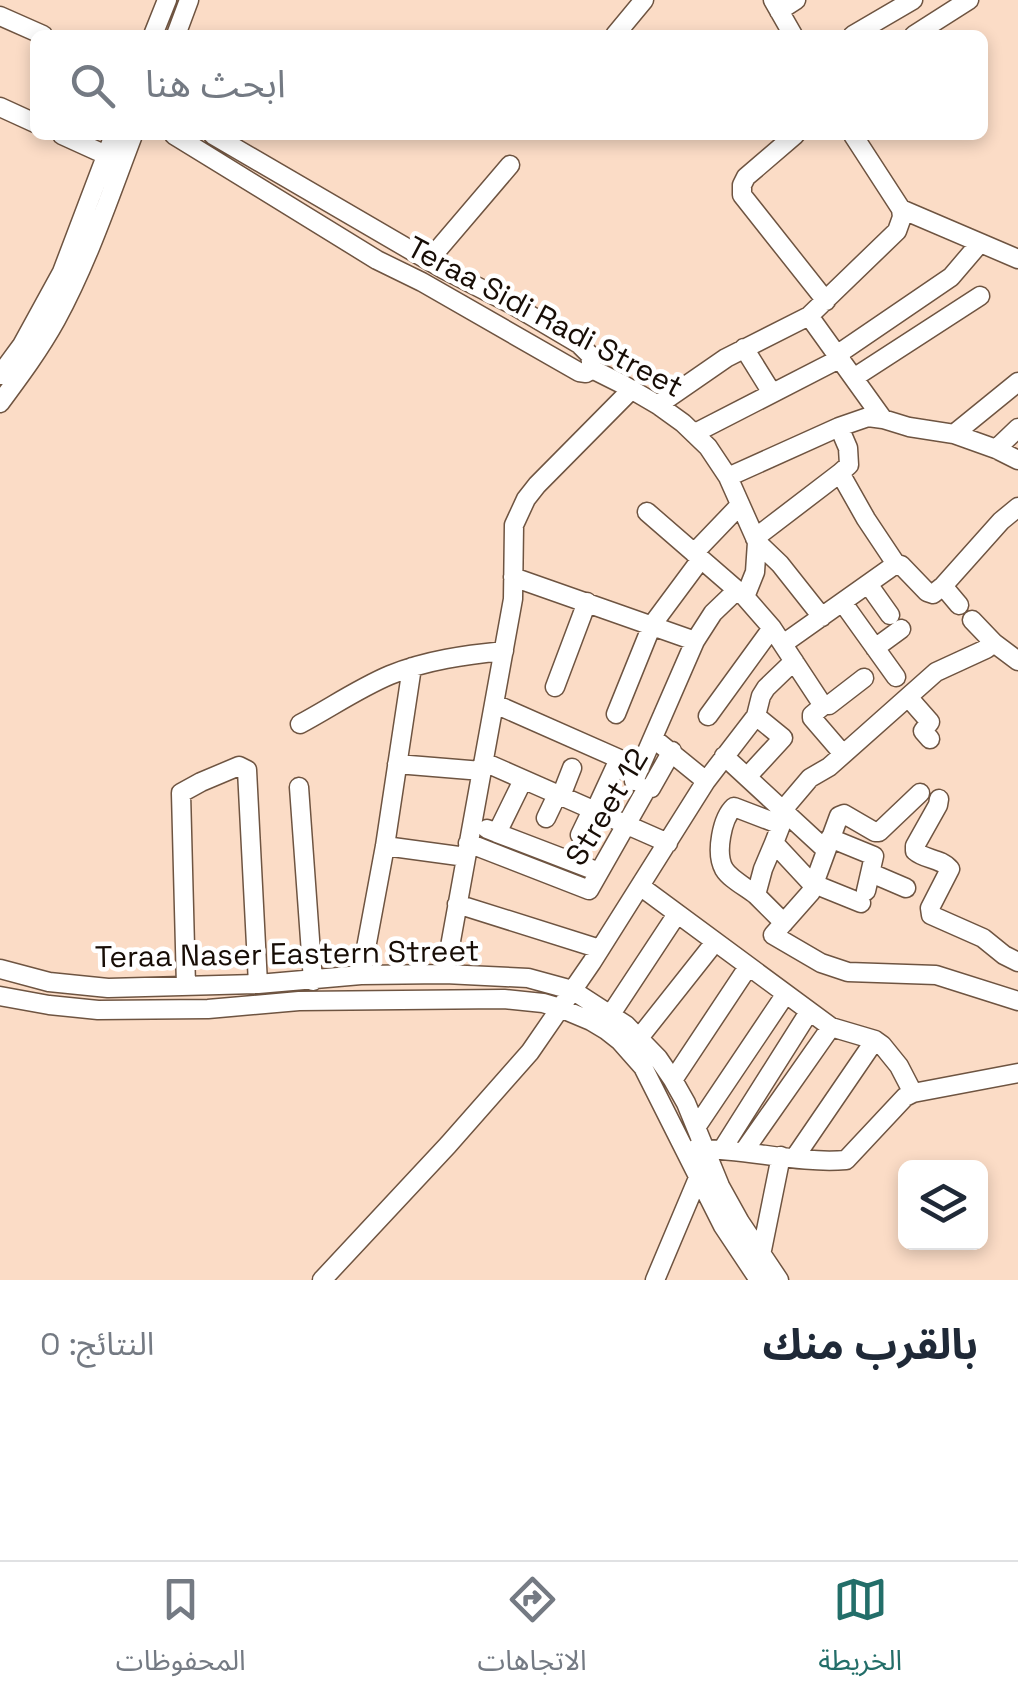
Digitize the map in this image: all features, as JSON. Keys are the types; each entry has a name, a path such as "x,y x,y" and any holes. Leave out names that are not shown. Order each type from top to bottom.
{"street":[{"path":"154,30 167,0"},
{"path":"178,30 189,0"},
{"path":"619,30 644,0"},
{"path":"789,30 776,5 796,0"},
{"path":"862,30 913,0"},
{"path":"922,30 970,0"},
{"path":"0,16 32,30"},
{"path":"0,107 30,121"},
{"path":"73,140 106,155"},
{"path":"0,375 22,345 62,272 112,140"},
{"path":"0,403 33,358 76,280 131,140"},
{"name":"Teraa Sidi Radi Street","path":"182,140 378,260 579,372 592,369 658,405 695,433 719,461 756,540 822,617"},
{"path":"222,140 579,344 590,355 592,369"},
{"path":"789,140 746,177 742,196 826,300"},
{"path":"658,405 744,348 809,316 897,231 902,217 900,209 856,140"},
{"path":"429,260 510,165"},
{"path":"900,209 1018,259"},
{"path":"695,433 839,356 951,277 980,243"},
{"path":"854,377 980,296"},
{"path":"809,316 883,419"},
{"path":"744,348 772,392"},
{"path":"954,434 1018,382"},
{"path":"445,974 513,599 514,525 526,498 632,389"},
{"path":"728,477 868,418 954,434 1018,460"},
{"path":"495,704 619,759 637,774 695,641 713,613 741,593 754,572 756,540 850,465 840,427"},
{"path":"996,449 1018,428"},
{"path":"840,473 896,564 928,594 943,586 1018,507"},
{"path":"616,714 652,625 698,556 740,505"},
{"path":"647,512 741,593 772,628 824,705"},
{"path":"783,644 896,564"},
{"path":"514,577 695,641"},
{"path":"868,584 896,622 875,648"},
{"path":"943,586 994,643 1018,661"},
{"path":"554,687 587,602"},
{"path":"842,602 896,677"},
{"path":"708,716 772,628"},
{"path":"782,811 810,778 830,767 908,697 934,685 942,668 994,643"},
{"path":"300,724 386,677 440,659 504,650"},
{"path":"322,1280 530,1052 706,782 756,716 766,688 794,661"},
{"path":"361,975 386,846 412,668"},
{"path":"842,754 812,715 864,678"},
{"path":"908,697 930,722 923,732 930,739"},
{"path":"747,777 783,738 756,716"},
{"path":"653,738 706,782"},
{"name":"Street 12","path":"467,850 589,890 672,752"},
{"path":"724,756 782,811 828,844 874,856 866,889"},
{"path":"580,835 619,759"},
{"path":"397,764 483,767 524,780 668,843"},
{"path":"186,986 182,793 239,766 248,770 258,984"},
{"path":"546,818 572,768"},
{"path":"496,833 524,780"},
{"path":"299,788 313,981"},
{"path":"778,929 814,885 839,816 844,814 879,832 920,794"},
{"path":"940,799 915,846 918,854 950,869 930,908 930,916 983,938 1018,962"},
{"path":"756,895 781,825 731,808 722,841 722,866 756,895 778,929 821,963 848,972 936,975 1018,1001"},
{"path":"472,824 599,872"},
{"path":"774,843 814,885 906,888"},
{"path":"386,846 467,850"},
{"path":"640,886 831,1027 875,1040 890,1052 914,1093"},
{"path":"457,904 600,949"},
{"path":"611,1014 677,914"},
{"path":"640,1038 715,942"},
{"path":"674,1080 748,967"},
{"name":"Teraa Naser Eastern Street","path":"0,969 50,982 108,988 445,974 528,978 572,990 640,1038 674,1080 697,1126 714,1148 720,1186 755,1272"},
{"path":"697,1126 785,994"},
{"name":"Teraa Naser Eastern Street","path":"0,996 98,1010 485,1000 543,1003 560,1008 606,1030 644,1066 723,1226 755,1272 779,1280"},
{"path":"714,1148 809,1012"},
{"path":"744,1150 831,1027"},
{"path":"755,1272 788,1156 875,1040"},
{"path":"685,1149 744,1150 842,1161 850,1158 896,1105 914,1093 1018,1074"},
{"path":"654,1280 698,1178"}]}
